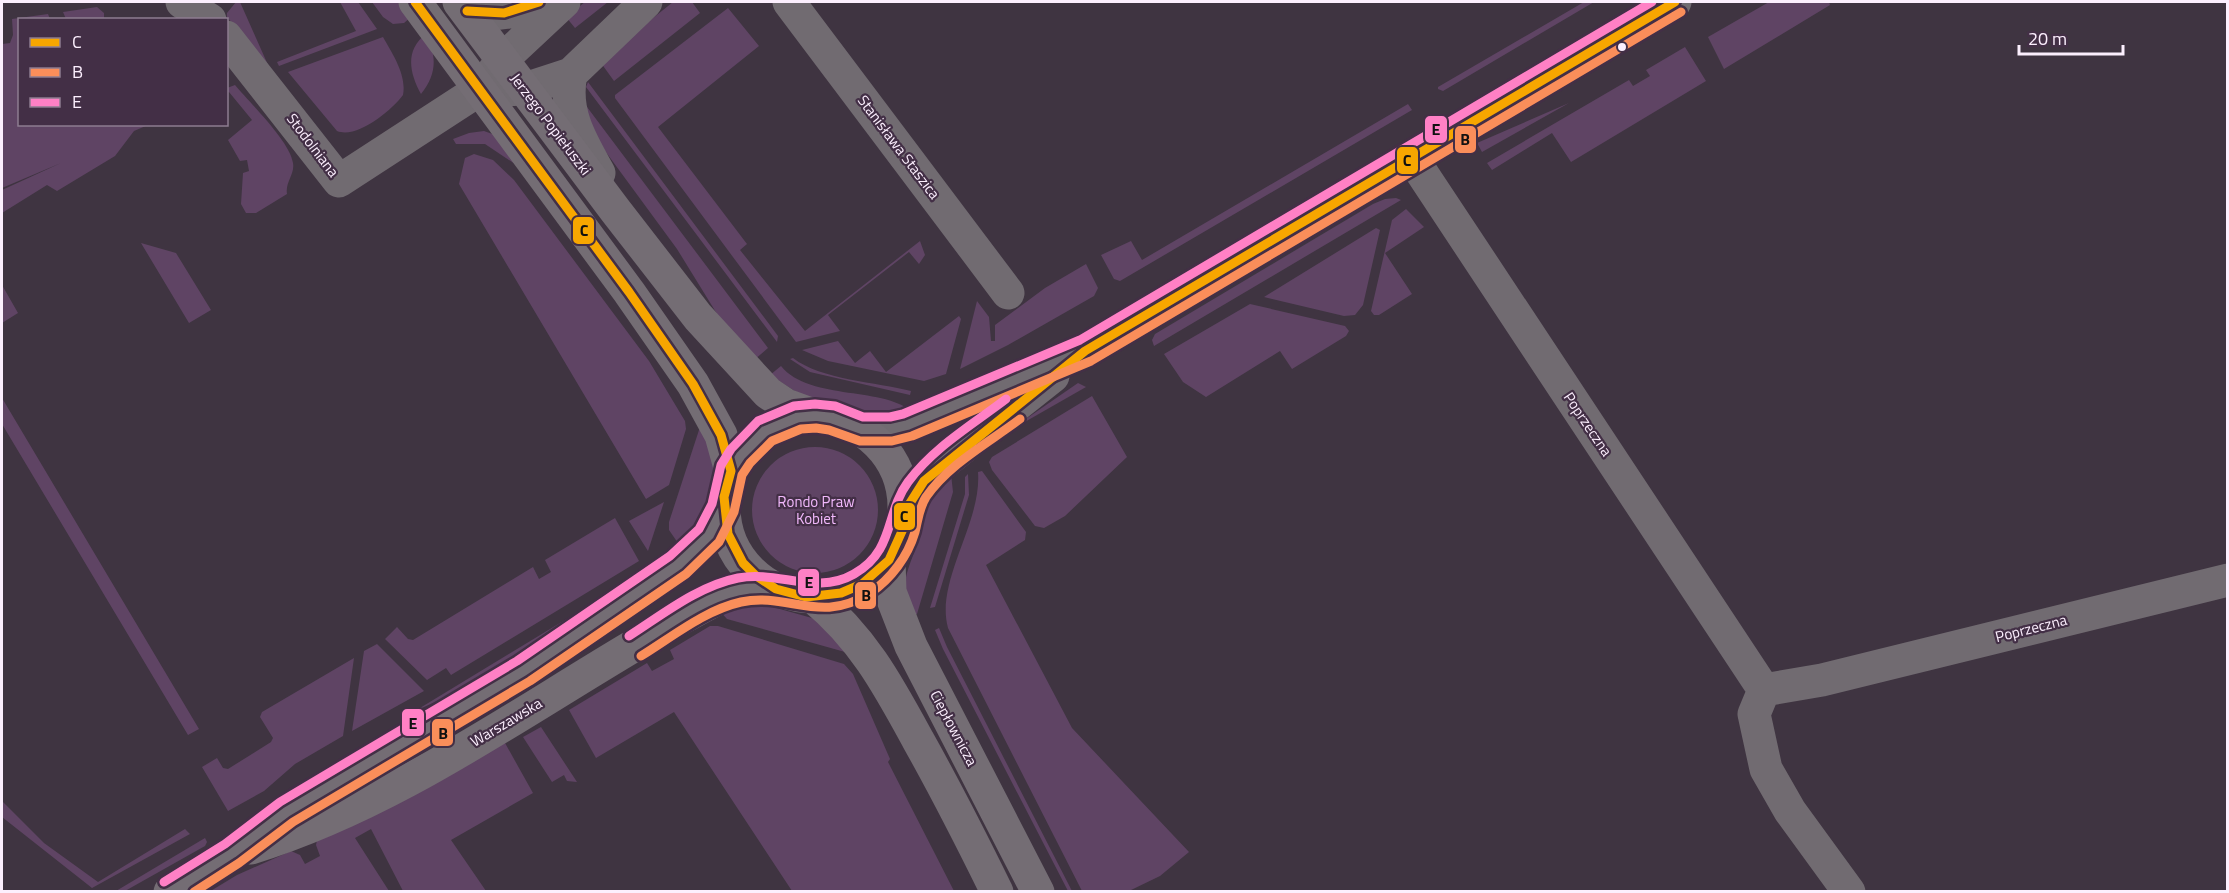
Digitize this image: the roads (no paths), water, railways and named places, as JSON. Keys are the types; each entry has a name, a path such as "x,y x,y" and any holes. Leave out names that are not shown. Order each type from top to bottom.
{"main road":[{"path":"415,2 629,292 693,384 722,435 731,471"},
{"name":"Jerzego Popiełuszki","path":"463,6 698,317 768,393 786,405 816,416"},
{"path":"816,416 839,420 861,429 876,440 897,469 903,486 905,511 903,529 889,560 862,584 842,593 813,597 776,589 755,575 739,556 728,534 723,508 731,471 740,456 765,431 798,417 816,416"},
{"name":"Warszawska","path":"170,891 232,854 286,812 523,672 626,603 695,551 710,536 723,508"},
{"name":"Ciepłownicza","path":"889,560 890,592 911,646 1038,891"},
{"name":"Warszawska","path":"232,854 297,834 393,790 721,597 750,588 776,589"},
{"path":"813,597 845,625 878,669 949,796 997,891"}],"street":[{"path":"182,2 207,18"},
{"path":"463,6 489,14 509,12 539,2"},
{"path":"479,90 503,59 564,2"},
{"path":"479,90 525,89 571,74 646,2"},
{"name":"Stanisława Staszica","path":"789,2 1008,292"},
{"path":"861,429 891,429 919,422 1085,351 1675,2"},
{"name":"Stodolniana","path":"228,40 339,181 479,90"},
{"name":"Jerzego Popiełuszki","path":"571,74 568,89 571,118 584,147 643,247"},
{"name":"Poprzeczna","path":"1412,158 1764,690 1822,680 2228,580"},
{"path":"905,511 915,493 936,470 1085,351"},
{"path":"1764,690 1754,714 1766,769 1790,811 1849,891"}],"park label":[{"name":"Rondo Praw Kobiet","path":"816,510"}]}
